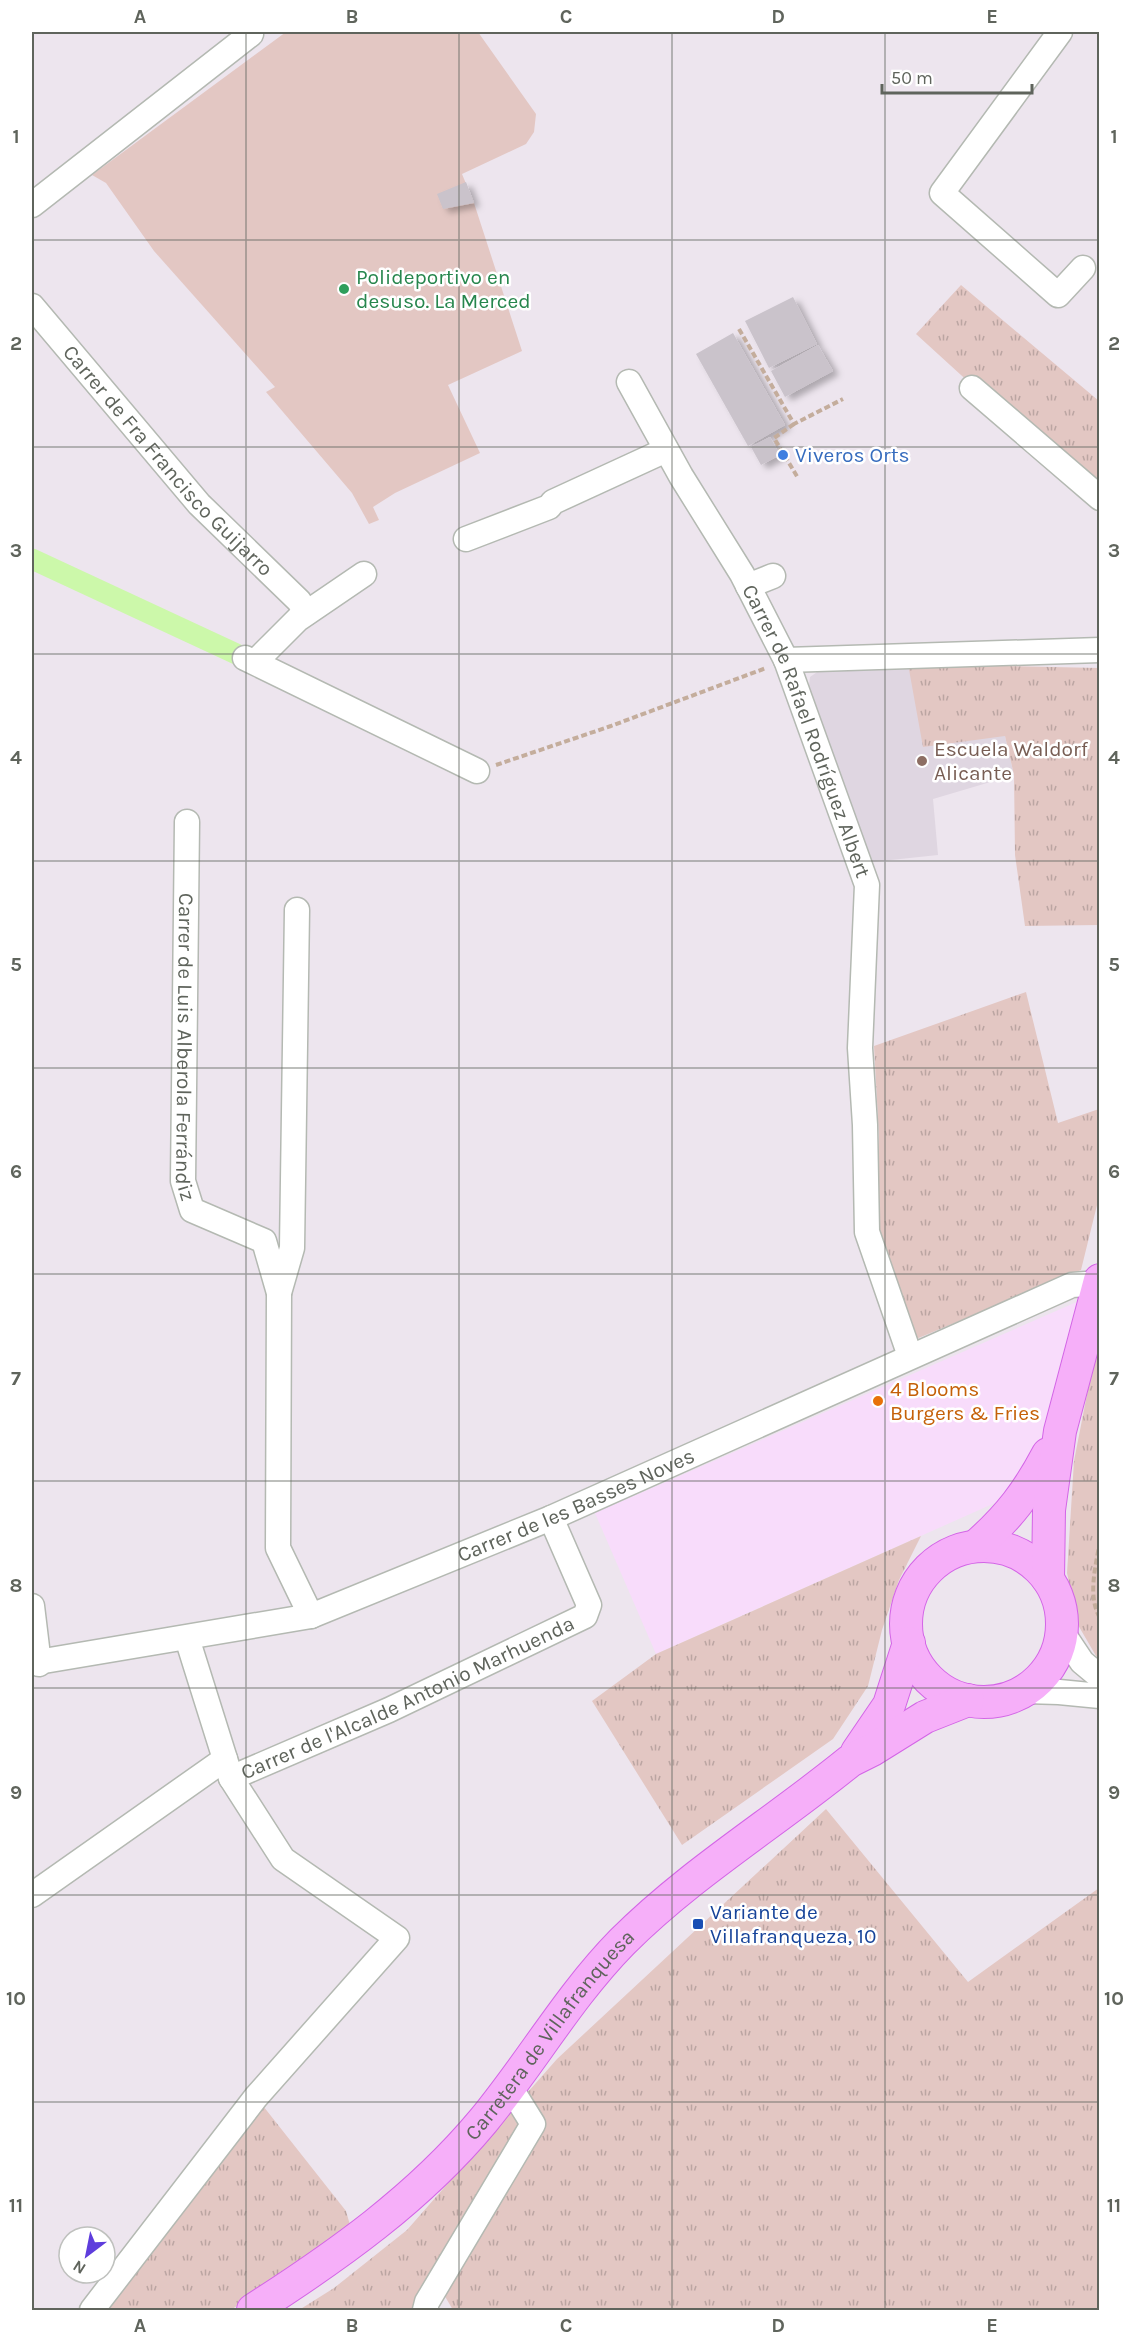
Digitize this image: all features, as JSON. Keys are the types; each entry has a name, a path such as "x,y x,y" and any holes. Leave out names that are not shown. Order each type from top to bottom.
{"main road":[{"path":"1048,1579 1049,1510 1060,1431 1099,1282"},
{"path":"976,1546 1000,1525 1022,1499 1060,1431"},
{"path":"976,1546 993,1546 1009,1550 1031,1562 1048,1579 1060,1604 1062,1632 1058,1650 1050,1666 1039,1680 1024,1691 997,1701 968,1700 954,1696 930,1680 913,1657 906,1627 907,1610 920,1579 944,1556 976,1546"},
{"name":"Carretera de Villafranquesa","path":"850,1761 888,1706 909,1643"},
{"name":"Carretera de Villafranquesa","path":"253,2310 329,2261 403,2203 459,2148 510,2087 571,2001 620,1944 645,1919 710,1865 850,1761 925,1717 968,1700"}],"street":[{"path":"1060,32 942,193 1058,295 1083,268"},
{"path":"32,205 250,33"},
{"name":"Carrer de Fra Francisco Guijarro","path":"32,306 199,504 299,601 306,614"},
{"name":"Carrer de Rafael Rodríguez Albert","path":"629,382 666,450 748,586 786,660 867,885 860,1048 865,1125 867,1232 910,1356"},
{"path":"972,388 1100,498"},
{"path":"466,539 549,507 553,502 666,450"},
{"path":"364,574 298,619 250,660 477,771"},
{"path":"748,586 773,576"},
{"path":"786,660 1100,651"},
{"name":"Carrer de Luis Alberola Ferrándiz","path":"187,822 183,1181 192,1210 264,1241 279,1293"},
{"name":"Carrer de Luis Alberola Ferrándiz","path":"297,910 292,1248 279,1293 278,1548 311,1616"},
{"name":"Carrer de les Basses Noves","path":"35,1664 311,1616 551,1518 1072,1285 1099,1282"},
{"name":"Carrer de l'Alcalde Antonio Marhuenda","path":"228,1768 389,1710 585,1616 589,1605 551,1518"},
{"path":"32,1606 35,1664"},
{"path":"1062,1632 1082,1662 1100,1677"},
{"name":"Carrer de l'Alcalde Antonio Marhuenda","path":"92,2310 256,2097 397,1938 283,1859 228,1768 187,1638"},
{"path":"1024,1691 1100,1696"},
{"path":"32,1895 228,1768"},
{"path":"425,2310 427,2302 463,2239 533,2124 510,2087"}],"path":[{"path":"739,329 794,424"},
{"path":"798,478 774,438 794,424 843,399"},
{"path":"477,771 611,726 786,660"},
{"path":"1100,1541 1094,1592 1095,1610 1100,1618"}],"shaded area":[{"name":"Escuela Waldorf Alicante","path":"908,664 1005,736 1014,775 933,799 938,855 872,862 808,694 810,677 826,666"},
{"path":"1079,1301 1042,1444 997,1502 656,1654 595,1513"}],"green space":[{"name":"Polideportivo en desuso. La Merced","path":"286,32 478,32 536,114 534,132 526,144 462,174 474,203 522,351 448,385 480,453 395,493 373,507 379,520 369,524 352,493 266,392 275,387 154,251 106,183 92,175"},
{"path":"961,285 1099,401 1099,501 916,334"},
{"path":"908,664 1099,668 1099,925 1025,926 1015,855 1014,775 1005,736 923,747"},
{"path":"1026,992 1058,1123 1099,1109 1099,1197 1081,1270 909,1342 874,1234 879,1137 874,1046"},
{"path":"1099,1333 1099,1661 1078,1625 1067,1573 1074,1461"},
{"path":"921,1536 899,1580 882,1630 868,1686 833,1739 682,1845 592,1701 656,1654"},
{"path":"826,1809 968,1982 1099,1888 1099,2310 453,2310 433,2276 417,2310 299,2310 334,2288 407,2230 557,2059"},
{"path":"256,2097 346,2211 350,2225 231,2310 103,2310"}],"building":[{"path":"466,182 474,203 443,209 437,194"},
{"path":"793,297 817,344 769,368 745,321"},
{"path":"733,333 785,425 748,446 696,354"},
{"path":"818,345 833,371 785,397 771,371"},
{"path":"770,437 780,455 761,465 751,447"}],"waterway":[{"path":"32,559 245,658"}],"place":[{"name":"Polideportivo en desuso. La Merced","path":"344,289"},
{"name":"Viveros Orts","path":"783,455"},
{"name":"Escuela Waldorf Alicante","path":"922,761"},
{"name":"4 Blooms Burgers & Fries","path":"878,1401"},
{"name":"Variante de Villafranqueza, 10","path":"698,1924"}]}
